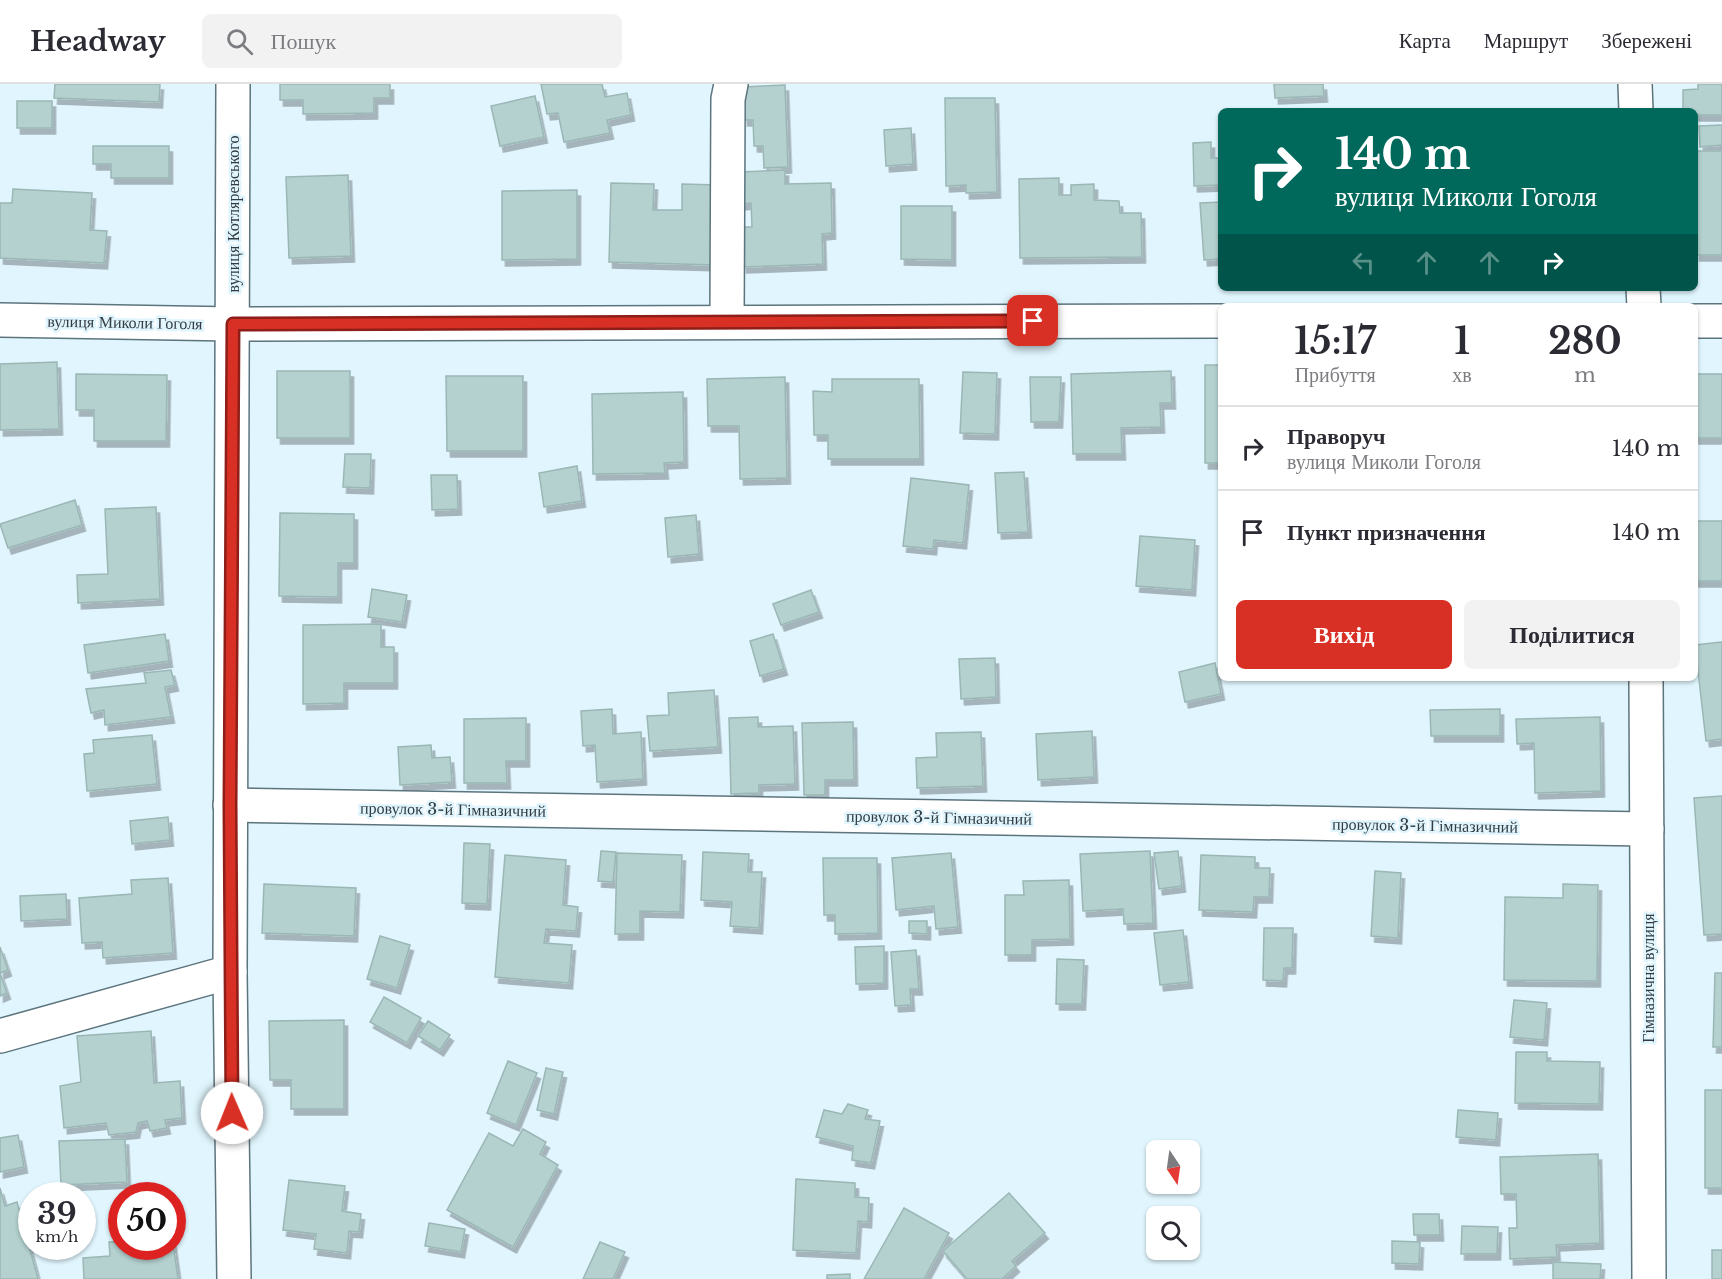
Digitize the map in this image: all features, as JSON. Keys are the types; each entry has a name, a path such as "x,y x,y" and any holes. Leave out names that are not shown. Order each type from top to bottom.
{"street":[{"name":"вулиця Котляревського","path":"233,84 230,972 234,1279"},
{"path":"727,321 728,99 731,84"},
{"path":"1635,84 1636,108"},
{"name":"вулиця Миколи Гоголя","path":"0,320 233,324 1218,321"},
{"path":"1698,321 1722,321"},
{"name":"Гімназична вулиця","path":"1646,681 1649,1279"},
{"name":"провулок 3-й Гімназичний","path":"230,805 1647,829"},
{"path":"0,1036 230,972"}],"building":[{"path":"55,84 160,84 159,102 54,98"},
{"path":"280,84 390,84 390,98 374,98 374,113 303,114 303,100 280,100"},
{"path":"541,84 602,84 605,97 627,93 631,115 607,120 610,133 564,142 558,113 547,114"},
{"path":"1274,84 1323,84 1324,96 1275,98"},
{"path":"1698,84 1722,84 1722,115 1698,115 1698,108 1683,108 1683,90 1698,89"},
{"path":"785,85 788,167 764,168 763,146 754,146 753,120 744,120 743,87"},
{"path":"535,96 544,137 500,146 491,106"},
{"path":"945,98 995,98 997,192 966,193 966,185 946,186"},
{"path":"17,101 52,101 52,128 17,128"},
{"path":"1722,125 1722,145 1700,147 1699,126"},
{"path":"911,128 913,164 886,166 884,130"},
{"path":"1211,142 1211,158 1218,158 1218,185 1194,186 1193,143"},
{"path":"93,146 169,146 169,178 111,178 111,164 93,164"},
{"path":"1698,151 1722,151 1722,255 1698,255"},
{"path":"785,170 785,184 831,183 832,233 822,234 823,264 743,267 742,227 752,227 751,203 741,204 740,172"},
{"path":"348,175 351,256 289,258 286,177"},
{"path":"1059,178 1059,195 1071,195 1071,185 1094,184 1094,200 1119,201 1120,213 1141,213 1142,257 1020,258 1019,179"},
{"path":"611,183 654,184 653,210 682,210 682,184 719,185 717,265 609,262"},
{"path":"13,189 92,193 90,230 107,231 104,263 0,258 0,203 12,203"},
{"path":"577,190 577,259 502,260 502,191"},
{"path":"1218,202 1218,259 1204,260 1200,203"},
{"path":"901,206 952,206 952,260 901,259"},
{"path":"57,362 59,429 0,430 0,364"},
{"path":"1205,365 1218,365 1218,463 1205,463"},
{"path":"277,371 350,371 350,438 277,438"},
{"path":"1171,371 1172,403 1160,403 1161,427 1121,428 1122,454 1073,454 1071,374"},
{"path":"963,372 997,373 995,434 960,433"},
{"path":"76,374 167,375 166,441 94,441 94,410 76,410"},
{"path":"1698,374 1722,374 1722,438 1698,438"},
{"path":"446,376 523,376 523,451 447,451"},
{"path":"785,377 787,478 740,479 739,426 708,426 707,379"},
{"path":"1030,377 1061,377 1059,422 1031,422"},
{"path":"832,379 919,379 920,459 828,459 828,435 814,435 813,391 832,392"},
{"path":"683,392 684,462 664,463 665,473 593,474 592,394"},
{"path":"345,454 371,454 370,488 343,487"},
{"path":"577,466 582,501 544,507 539,473"},
{"path":"1024,472 1028,532 998,533 995,473"},
{"path":"431,475 457,475 458,509 432,510"},
{"path":"911,478 969,485 963,543 934,540 933,549 903,546"},
{"path":"75,500 82,525 8,548 0,524"},
{"path":"156,507 160,599 78,603 77,575 108,574 105,509"},
{"path":"280,513 354,514 354,563 338,563 338,597 279,596"},
{"path":"696,515 699,554 668,557 665,518"},
{"path":"1698,521 1722,521 1722,581 1698,581"},
{"path":"1140,536 1195,540 1192,590 1136,586"},
{"path":"372,589 407,595 402,622 368,617"},
{"path":"811,590 819,612 781,625 773,604"},
{"path":"381,624 381,647 394,647 394,683 344,683 344,703 303,704 303,625"},
{"path":"165,634 169,661 88,673 84,645"},
{"path":"773,634 784,669 760,676 750,641"},
{"path":"1722,642 1722,739 1706,741 1698,671 1698,645"},
{"path":"995,658 996,697 961,699 959,659"},
{"path":"1215,663 1221,694 1185,702 1179,672"},
{"path":"171,670 175,685 165,687 171,717 105,725 104,710 91,713 86,689 146,683 144,673"},
{"path":"714,690 718,747 650,751 647,716 669,715 668,693"},
{"path":"612,709 613,734 641,732 643,779 597,782 595,745 583,746 581,711"},
{"path":"1500,709 1500,736 1431,736 1430,710"},
{"path":"758,717 758,727 793,726 795,784 759,785 759,793 731,794 729,718"},
{"path":"1600,717 1601,791 1535,793 1534,743 1517,744 1516,719"},
{"path":"526,718 526,761 506,761 507,783 464,783 464,719"},
{"path":"853,722 854,780 825,780 825,795 804,795 802,723"},
{"path":"1092,731 1094,777 1038,780 1036,734"},
{"path":"981,732 983,786 917,788 916,758 937,757 936,733"},
{"path":"152,735 157,784 87,791 84,754 94,753 93,740"},
{"path":"431,745 432,758 450,757 452,782 400,785 398,747"},
{"path":"1722,796 1722,934 1704,935 1694,798"},
{"path":"168,817 170,840 132,844 130,821"},
{"path":"464,843 490,844 487,904 462,903"},
{"path":"601,851 616,852 613,882 598,881"},
{"path":"1150,851 1153,923 1124,924 1123,909 1083,911 1080,854"},
{"path":"1178,851 1182,886 1159,889 1154,853"},
{"path":"703,852 749,854 748,872 762,872 759,928 730,926 732,902 701,900"},
{"path":"617,853 682,855 680,912 640,911 640,934 615,934"},
{"path":"951,853 958,927 936,929 934,906 896,910 892,858"},
{"path":"505,855 566,860 563,905 578,907 576,931 546,929 544,943 572,945 569,983 495,977"},
{"path":"1201,855 1255,857 1255,868 1270,868 1269,897 1254,897 1253,912 1199,910"},
{"path":"823,858 877,858 878,933 835,934 835,915 824,915"},
{"path":"1375,871 1401,873 1398,938 1371,936"},
{"path":"168,878 173,953 103,958 102,942 82,943 79,898 132,894 131,880"},
{"path":"1069,880 1070,939 1032,940 1032,955 1005,955 1005,895 1024,895 1023,881"},
{"path":"264,884 356,888 354,936 262,933"},
{"path":"1563,884 1598,885 1597,981 1504,980 1505,897 1563,898"},
{"path":"66,894 67,919 21,921 20,896"},
{"path":"909,921 927,921 927,934 909,933"},
{"path":"1264,928 1293,928 1292,968 1284,968 1283,981 1263,980"},
{"path":"1183,930 1189,982 1160,985 1154,933"},
{"path":"380,936 410,945 397,988 367,979"},
{"path":"884,946 884,983 856,984 855,947"},
{"path":"0,947 8,970 0,973"},
{"path":"916,950 919,989 910,989 911,1005 895,1006 891,952"},
{"path":"1057,959 1084,960 1082,1004 1056,1004"},
{"path":"0,973 7,993 0,996"},
{"path":"1715,973 1722,973 1722,1047 1713,1047"},
{"path":"384,997 421,1018 407,1043 370,1022"},
{"path":"1514,1000 1547,1003 1544,1040 1510,1037"},
{"path":"344,1020 344,1109 291,1109 291,1080 270,1080 269,1021"},
{"path":"428,1021 450,1035 440,1050 418,1036"},
{"path":"151,1031 154,1083 180,1081 182,1118 165,1120 167,1128 150,1131 147,1121 138,1123 136,1132 109,1135 106,1123 64,1128 60,1086 81,1082 77,1036"},
{"path":"1516,1052 1547,1052 1547,1061 1600,1062 1599,1104 1515,1103"},
{"path":"508,1061 537,1073 516,1125 487,1113"},
{"path":"546,1068 563,1072 554,1114 537,1110"},
{"path":"1705,1090 1722,1090 1722,1188 1705,1188"},
{"path":"848,1104 868,1110 865,1119 880,1121 871,1163 852,1160 853,1146 816,1137 824,1110 842,1114"},
{"path":"1458,1110 1498,1113 1496,1140 1456,1137"},
{"path":"523,1129 546,1142 540,1154 558,1165 513,1247 447,1210 489,1133 513,1146"},
{"path":"18,1135 24,1167 0,1172 0,1138"},
{"path":"125,1139 127,1182 61,1182 59,1141"},
{"path":"1598,1154 1600,1243 1556,1245 1557,1257 1510,1259 1509,1228 1517,1228 1516,1194 1501,1194 1500,1157"},
{"path":"796,1179 855,1183 855,1197 869,1198 868,1222 858,1221 856,1253 793,1250"},
{"path":"289,1180 345,1186 342,1211 361,1214 359,1232 349,1231 347,1253 314,1249 316,1234 283,1230"},
{"path":"0,1188 5,1206 17,1202 18,1206 18,1260 33,1260 38,1279 0,1279"},
{"path":"1009,1193 1045,1233 1012,1261 1016,1266 1002,1279 967,1279 943,1251"},
{"path":"904,1208 949,1233 924,1279 864,1279"},
{"path":"1413,1214 1439,1214 1440,1235 1414,1235"},
{"path":"429,1223 465,1229 461,1252 425,1246"},
{"path":"1462,1226 1498,1227 1497,1254 1461,1254"},
{"path":"1392,1241 1420,1242 1419,1264 1392,1263"},
{"path":"600,1242 625,1252 613,1279 583,1279"},
{"path":"1712,1250 1722,1250 1722,1279 1712,1279"},
{"path":"108,1256 108,1260 175,1260 178,1279 84,1279 83,1260 96,1260 96,1257"},
{"path":"1553,1262 1601,1264 1600,1279 1553,1279"},
{"path":"850,1274 850,1279 827,1279 827,1275"}],"route":[{"path":"232,1113 230,805 233,324 1033,321"}]}
